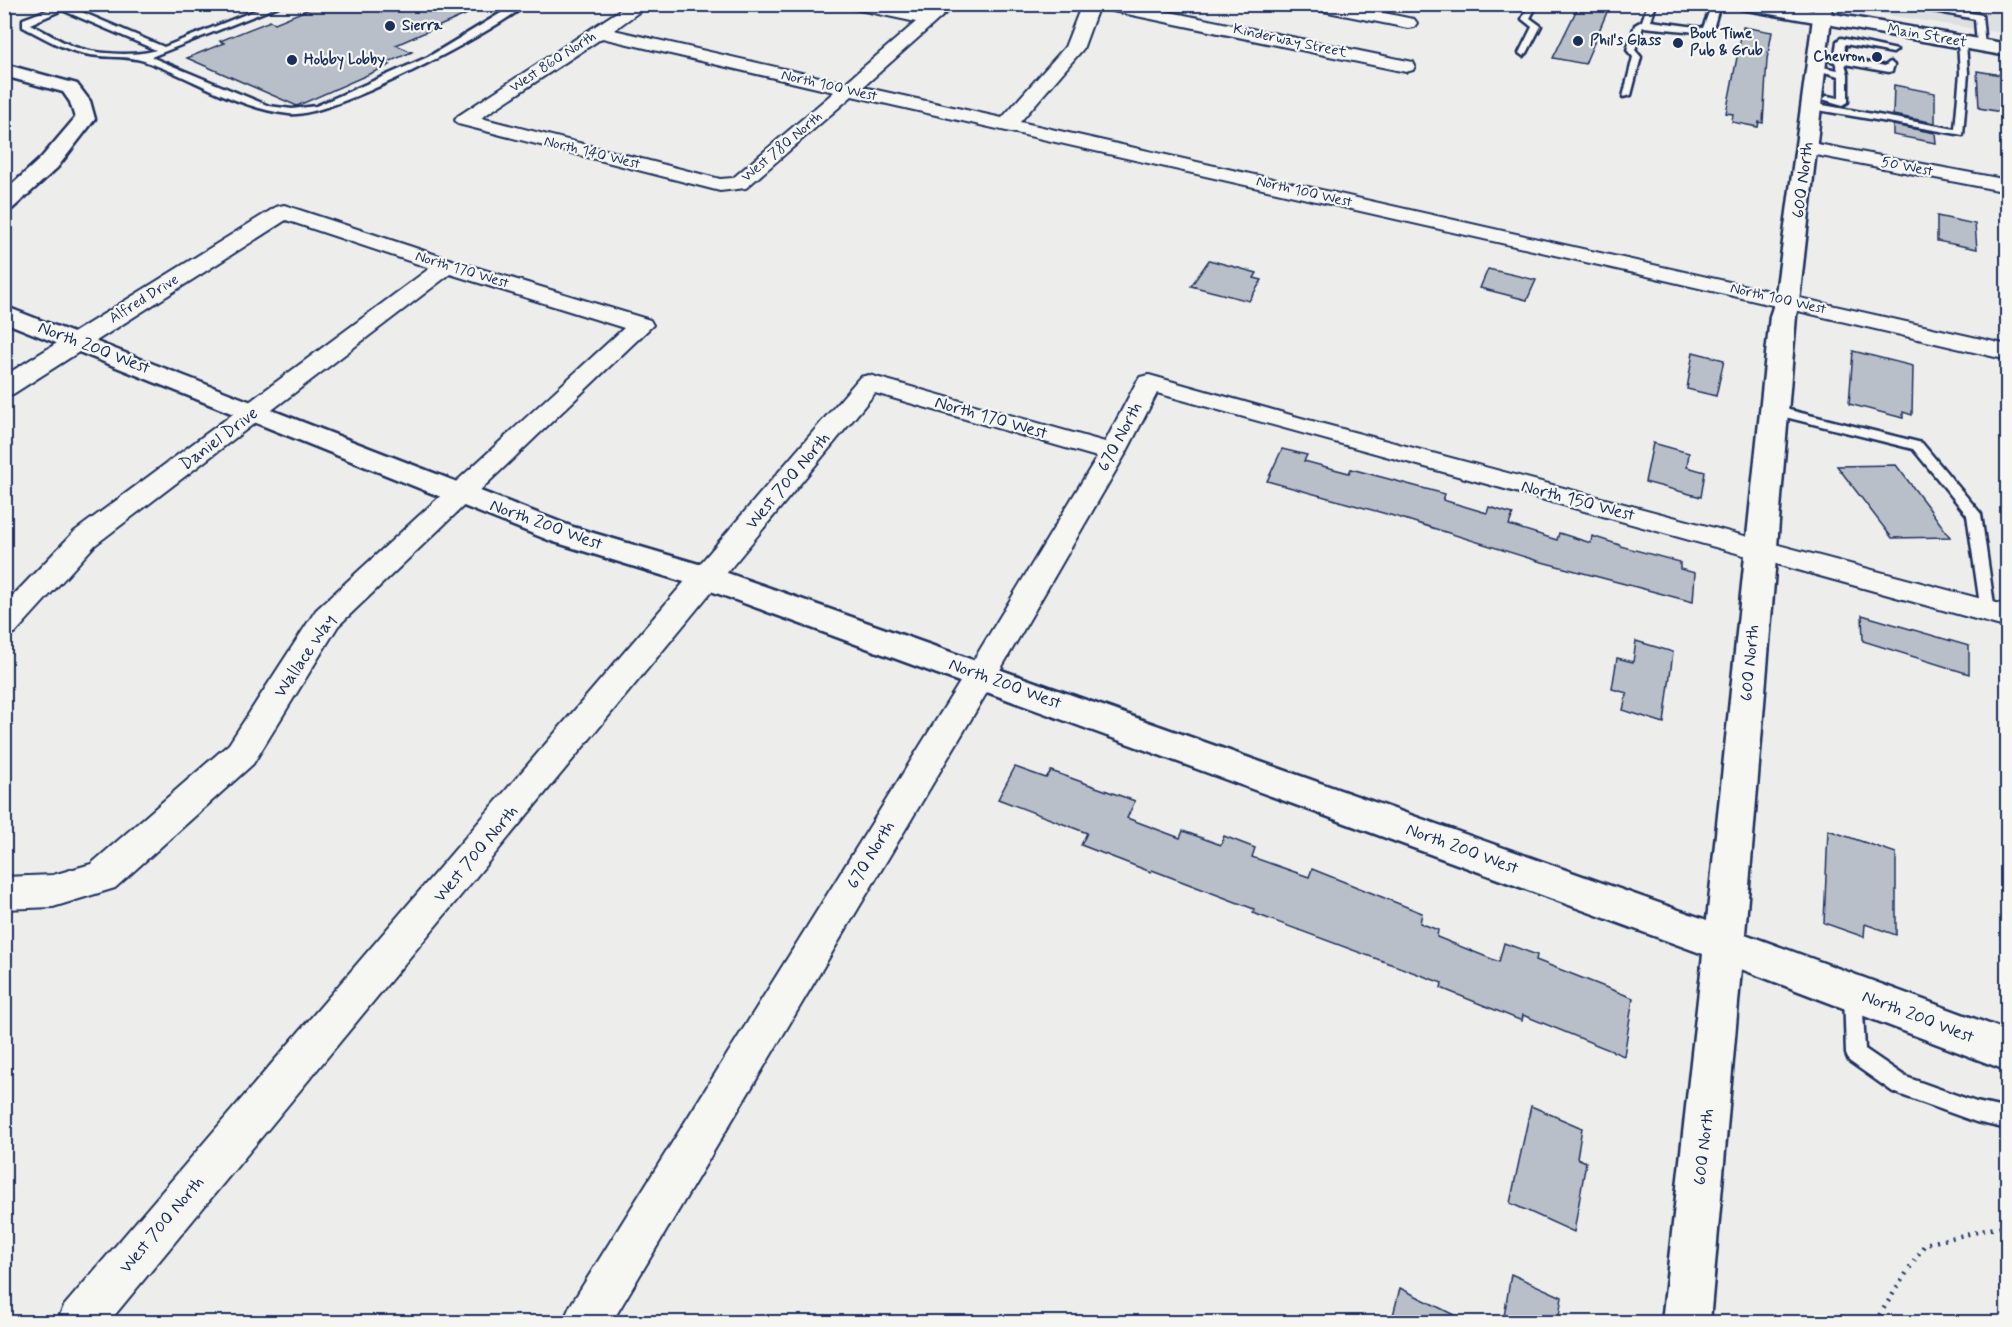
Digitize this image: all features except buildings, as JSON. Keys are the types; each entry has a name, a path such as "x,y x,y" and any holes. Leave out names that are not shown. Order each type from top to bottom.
{"main road":[{"name":"Main Street","path":"1740,4 1822,11 1901,32 2007,50"},
{"name":"600 North","path":"1686,1323 1783,316 1787,301 1807,148 1829,75 1822,11"},
{"path":"4,70 70,88 80,101 85,119 49,163 4,204"},
{"name":"North 200 West","path":"4,313 461,492 562,534 708,578 981,675 1724,944 2007,1051"}],"street":[{"name":"West 860 North","path":"465,120 642,4"},
{"path":"856,4 930,20"},
{"name":"West 780 North","path":"720,185 739,184 751,176 948,4"},
{"path":"1007,125 1074,48 1091,4"},
{"name":"Kinderway Street","path":"1103,4 1223,19 1406,66"},
{"path":"1313,4 1408,23"},
{"name":"North 100 West","path":"599,32 2007,353"},
{"name":"North 140 West","path":"465,120 720,185"},
{"name":"50 West","path":"1807,148 2007,186"},
{"name":"North 170 West","path":"284,212 447,266 641,325"},
{"name":"Alfred Drive","path":"4,388 284,212"},
{"name":"Daniel Drive","path":"4,626 85,538 447,266"},
{"name":"Wallace Way","path":"4,892 53,891 102,877 241,754 327,618 641,325"},
{"name":"North 170 West","path":"869,383 1113,453"},
{"name":"West 700 North","path":"80,1323 708,578 869,383"},
{"name":"670 North","path":"585,1323 981,675 1113,453 1149,383"},
{"name":"North 150 West","path":"1149,383 1314,430 1998,614"}],"lane":[{"path":"4,9 15,4"},
{"path":"142,57 280,4"},
{"path":"164,50 58,6 26,21 26,25 70,48 91,53 142,57 267,108 292,112 318,108 430,59 523,4"},
{"path":"1523,53 1537,26 1526,19 1534,4"},
{"path":"1646,23 1652,4"},
{"path":"1626,95 1637,57 1631,50 1639,25 1646,23 1704,31 1709,29 1716,4"},
{"path":"1829,75 1960,133 1964,73 1979,17 1902,4"},
{"path":"1829,75 1858,45 1893,51 1901,32"},
{"path":"1829,75 1856,61 1889,69 1890,65"},
{"path":"1773,410 1917,446 1974,514 1998,614"},
{"path":"1853,993 1856,1054 1900,1085 1976,1112 2007,1119"}],"path":[{"path":"1875,1323 1925,1245 2007,1225"}],"shaded area":[{"path":"1844,4 2007,5 2007,34 1844,8"}],"place":[{"name":"Sierra","path":"390,26"},
{"name":"Phil's Glass","path":"1578,41"},
{"name":"Bout Time Pub & Grub","path":"1678,43"},
{"name":"Chevron","path":"1877,57"},
{"name":"Hobby Lobby","path":"292,60"}]}
